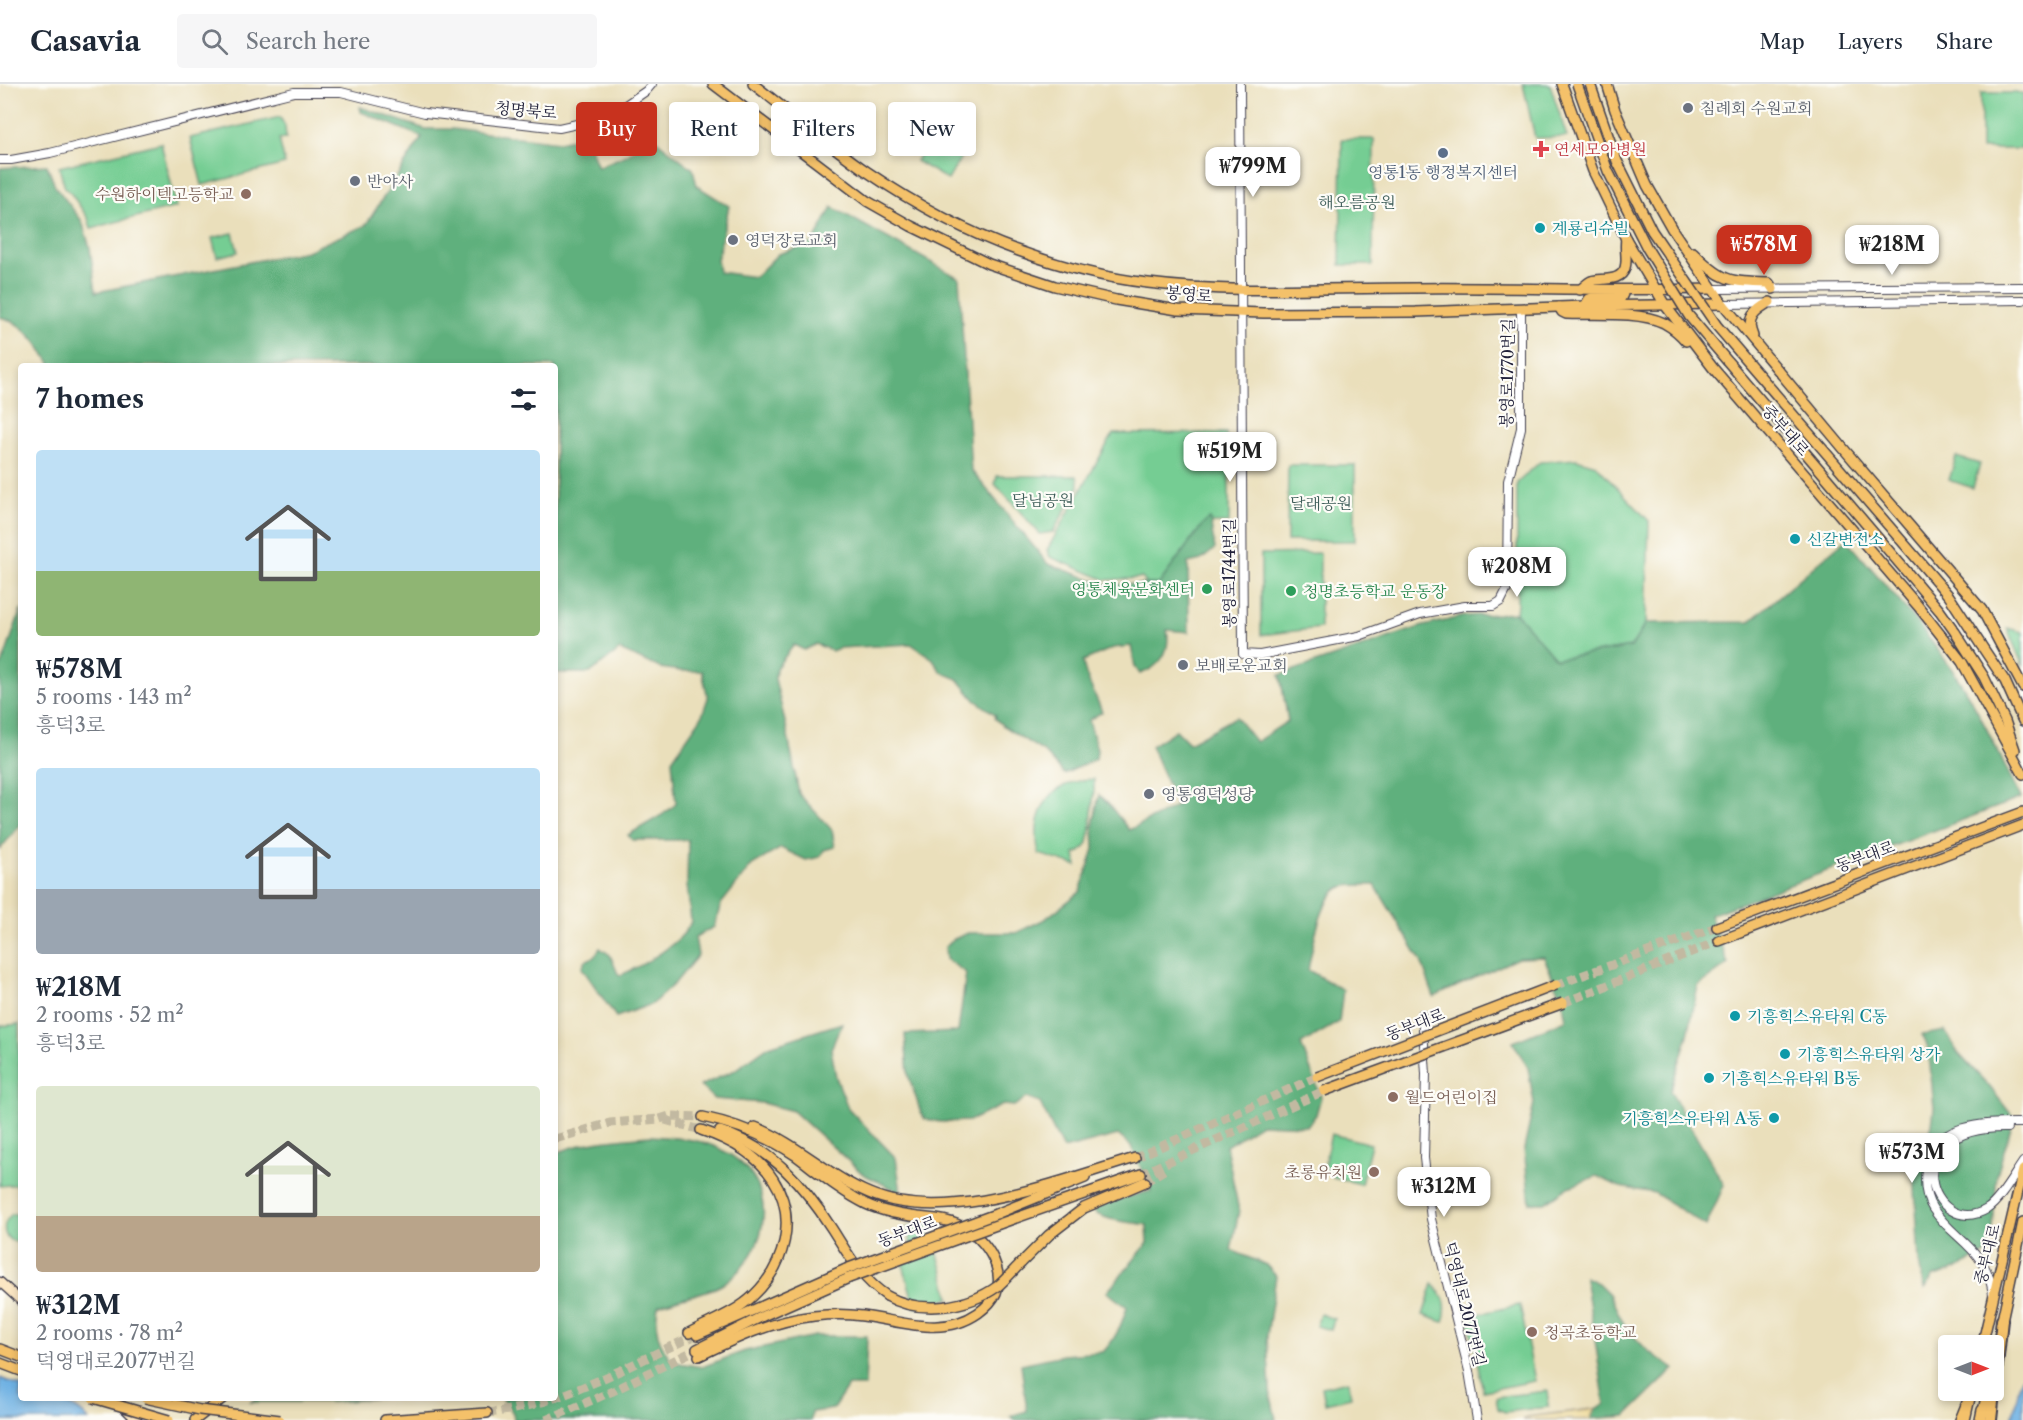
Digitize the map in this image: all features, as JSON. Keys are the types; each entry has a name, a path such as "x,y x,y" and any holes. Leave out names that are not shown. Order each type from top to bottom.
{"highway":[{"path":"1991,1420 2002,1320"}],"main road":[{"name":"봉영로","path":"713,84 867,201 952,247 988,264 1055,286 1124,302 1178,309 1241,313 1416,312 1723,303"},
{"name":"봉영로","path":"753,84 873,175 928,209 1020,251 1115,277 1147,283 1240,289 1713,289"},
{"name":"중부대로","path":"1562,84 1593,171 1626,239 1665,305 1713,368 1918,606 1962,662 2023,773"},
{"name":"중부대로","path":"1577,84 1608,171 1647,248 1689,316 1940,611 1984,677 2005,721 2023,773"},
{"path":"1590,84 1617,162 1652,231 1717,326 1949,596 2005,681 2023,721"},
{"name":"중부대로","path":"1607,84 1615,110 1647,185 1673,231 1713,289 1843,448 1982,610 2023,687"},
{"path":"1673,231 1711,271 1726,280 1769,283 1773,289"},
{"path":"1580,290 1589,282 1616,278 1624,272 1626,239"},
{"path":"1585,306 1592,298 1621,298 1623,294 1621,290"},
{"path":"1755,341 1749,320 1758,309 1770,302"},
{"path":"1559,307 1566,314 1640,317 1663,323 1677,332 1713,368"},
{"name":"동부대로","path":"1717,927 2023,812"},
{"name":"동부대로","path":"1719,941 2023,825"},
{"name":"동부대로","path":"1317,1077 1556,986"},
{"name":"동부대로","path":"1324,1091 1563,1003"},
{"name":"동부대로","path":"703,1122 736,1120 772,1134 853,1185 890,1200 934,1205 990,1198 1033,1188 1135,1158 997,1219"},
{"path":"703,1122 745,1142 784,1168 813,1200 850,1271"},
{"name":"동부대로","path":"703,1122 736,1125 771,1141 851,1195 887,1212 951,1221 978,1237 990,1252 998,1275 997,1290 989,1303 965,1320 941,1327 919,1326 852,1315 811,1316 756,1330 698,1352 850,1271"},
{"name":"동부대로","path":"703,1122 766,1170 782,1198 786,1228 780,1256 759,1290 734,1310 691,1335 850,1271 997,1219 1143,1178 1084,1208 1049,1235 1000,1284 988,1292 958,1303 934,1307 910,1305 893,1300 850,1271"},
{"name":"중부대로","path":"1984,1335 2023,1170"},
{"name":"중부대로","path":"1999,1335 2023,1222"},
{"path":"0,1282 18,1298"},
{"path":"0,1349 18,1356"},
{"path":"0,1363 18,1370"},
{"path":"104,1401 170,1420"},
{"path":"117,1401 137,1420"},
{"path":"159,1401 200,1410 280,1420"},
{"path":"195,1420 219,1401"},
{"path":"1963,1420 1969,1401"},
{"path":"1981,1417 1985,1401"},
{"path":"385,1420 487,1413"}],"street":[{"name":"청명북로","path":"0,160 42,155 294,92 341,92 425,113 559,128 595,120 621,108 646,91 652,84"},
{"name":"봉영로1744번길","path":"1240,84 1243,654"},
{"path":"1713,289 2023,287"},
{"path":"1723,303 2023,300"},
{"name":"봉영로1770번길","path":"1243,654 1260,655 1359,636 1420,614 1465,606 1493,606 1502,601 1507,590 1508,481 1521,428 1521,308"},
{"name":"덕영대로2077번길","path":"1422,1014 1426,1074 1424,1158 1431,1219 1468,1371 1477,1420"},
{"path":"2023,1123 1967,1132 1946,1144 1932,1173 1936,1196 1945,1206 1955,1212 1971,1214 1983,1212 1992,1205 2023,1162"},
{"path":"1993,1295 1989,1275 1979,1258 1968,1243 1933,1209 1926,1193 1925,1175 1930,1155 1946,1136 1968,1125 2005,1125 2023,1128"}],"green space":[{"path":"1523,84 1550,84 1567,137 1535,138"},
{"path":"1981,93 2023,93 2022,149 1981,149"},
{"path":"360,107 425,129 452,129 559,142 576,138 576,156 594,156 598,167 624,156 657,156 657,141 669,150 669,156 676,156 693,169 697,186 729,206 717,260 719,272 755,277 778,254 813,243 832,207 959,278 971,470 1048,564 1105,584 1159,584 1203,524 1210,519 1215,549 1201,560 1188,563 1189,632 1167,630 1167,645 1162,658 1153,667 1140,674 1135,667 1131,646 1113,648 1083,661 1088,681 1102,712 1089,720 1097,750 1096,759 1064,774 1044,752 1003,726 995,718 996,715 975,700 958,679 941,672 933,659 911,644 839,648 832,651 816,644 804,650 794,645 776,668 775,679 799,794 832,830 835,847 824,850 820,857 806,860 781,848 752,865 721,904 714,927 695,937 698,955 675,983 652,1004 616,1017 582,968 585,961 594,957 600,948 610,955 618,974 621,975 671,945 687,929 691,921 687,885 688,840 632,840 628,835 676,804 672,760 701,718 708,698 702,671 660,668 620,650 590,673 558,673 558,363 50,363 37,343 24,329 0,317 0,168 47,165 55,186 82,221 90,248 96,292 307,251 366,225 422,137 361,112"},
{"path":"280,117 285,126 286,138 279,139 285,164 202,185 190,138"},
{"name":"해오름공원","path":"1342,139 1374,139 1373,265 1340,265"},
{"path":"161,143 177,207 91,228 88,218 65,188 59,167"},
{"path":"919,156 962,156 948,180 916,161"},
{"path":"233,233 238,252 217,257 212,238"},
{"path":"1226,433 1229,453 1229,523 1208,523 1161,587 1147,584 1142,578 1106,580 1050,557 1047,550 1113,434"},
{"path":"1956,457 1980,464 1973,488 1949,480"},
{"path":"1576,459 1596,465 1649,521 1646,623 1631,647 1556,660 1516,613 1517,483 1540,462"},
{"name":"달래공원","path":"1288,465 1355,465 1355,541 1287,541"},
{"name":"달님공원","path":"997,476 1077,476 1079,486 1053,532 1040,534 995,484"},
{"path":"1846,539 1913,618 1951,668 1980,716 2021,798 1710,915 1728,964 1698,986 1688,1035 1670,1091 1724,1185 1706,1226 1655,1193 1620,1187 1597,1176 1569,1187 1545,1203 1530,1203 1524,1149 1534,1103 1528,1068 1513,1042 1566,1020 1563,1003 1544,957 1518,958 1434,997 1421,961 1375,885 1345,886 1334,892 1323,912 1318,924 1308,970 1343,990 1339,1022 1301,1044 1321,1097 1316,1115 1307,1126 1261,1124 1226,1146 1239,1211 1231,1250 1266,1265 1276,1276 1267,1336 1270,1391 1276,1420 1016,1420 1010,1416 1027,1411 1021,1364 1063,1355 1103,1352 1115,1337 1127,1307 1107,1292 1148,1243 1147,1225 1109,1219 1091,1209 1106,1202 1151,1191 1131,1146 1118,1135 1063,1149 1040,1103 1026,1098 1014,1106 1003,1105 969,1121 941,1122 925,1119 908,1074 905,1034 958,1032 966,973 946,959 945,947 952,940 968,933 1016,933 1045,919 1080,892 1094,849 1093,826 1099,795 1129,830 1177,806 1151,746 1176,730 1189,743 1236,717 1256,742 1288,721 1280,675 1420,627 1465,616 1516,613 1556,659 1631,647 1646,623 1749,622"},
{"name":"청명초등학교 운동장","path":"1320,553 1320,628 1261,635 1261,554"},
{"path":"18,618 18,828 0,849 0,666"},
{"path":"2007,628 2023,632 2023,666"},
{"path":"1094,779 1088,841 1084,848 1075,854 1077,866 1039,854 1037,825 1046,802 1065,786 1078,781"},
{"path":"842,1023 831,1049 836,1077 848,1108 896,1158 901,1193 863,1174 793,1111 762,1103 714,1099 700,1086 733,1071 769,1046"},
{"path":"18,1024 18,1184 0,1186 0,1026"},
{"path":"1945,1031 1958,1053 1989,1086 2014,1118 1997,1174 1993,1228 1986,1254 1951,1271 1934,1276 1924,1289 1919,1262 1914,1170 1919,1146 1928,1137 1932,1125 1934,1108 1927,1045 1922,1035"},
{"path":"1331,1134 1371,1144 1361,1184 1333,1177 1324,1166"},
{"path":"650,1136 687,1139 714,1146 741,1163 754,1179 761,1197 763,1216 760,1235 752,1253 740,1270 717,1287 658,1306 658,1336 673,1362 702,1367 745,1351 815,1336 867,1336 865,1386 848,1386 833,1409 812,1412 811,1420 514,1420 513,1413 504,1401 558,1401 558,1153 614,1139"},
{"path":"12,1214 18,1214 18,1242 6,1236 5,1227"},
{"path":"927,1223 931,1242 911,1246 907,1227"},
{"path":"937,1251 950,1298 915,1308 902,1261"},
{"path":"1585,1277 1598,1283 1609,1294 1626,1328 1647,1350 1674,1369 1626,1416 1590,1419 1595,1409 1605,1404"},
{"path":"1433,1284 1444,1301 1446,1310 1443,1322 1423,1315"},
{"path":"1520,1305 1535,1381 1483,1391 1468,1316"},
{"path":"1320,1314 1334,1319 1331,1330 1316,1326"},
{"path":"1348,1381 1351,1397 1325,1403 1322,1387"},
{"path":"1547,1391 1549,1407 1505,1412 1498,1409 1496,1397"},
{"path":"252,1401 345,1401 332,1402"}],"sand":[{"path":"1595,1409 1590,1420 1524,1420 1526,1417"}],"water":[{"path":"0,1378 18,1385 18,1401 67,1403 89,1420 0,1420"},
{"path":"2021,1378 2023,1378 2023,1420 2012,1420"}],"tunnel":[{"path":"1556,985 1717,927"},
{"path":"1563,1003 1719,941"},
{"path":"1135,1158 1317,1077"},
{"path":"1141,1174 1324,1091"},
{"path":"660,1119 669,1116 703,1117"},
{"path":"558,1138 610,1123 660,1119"},
{"path":"665,1120 701,1130"},
{"path":"1145,1182 1167,1168"},
{"path":"558,1397 692,1337"},
{"path":"546,1420 613,1391 697,1349"},
{"path":"487,1413 544,1401"}],"place":[{"name":"침례회 수원교회","path":"1688,108"},
{"name":"연세모아병원","path":"1541,149"},
{"name":"영통1동 행정복지센터","path":"1443,153"},
{"name":"반야사","path":"355,181"},
{"name":"수원하이텍고등학교","path":"246,194"},
{"name":"계룡리슈빌","path":"1540,228"},
{"name":"영덕장로교회","path":"733,240"},
{"name":"신갈변전소","path":"1795,539"},
{"name":"영통체육문화센터","path":"1207,589"},
{"name":"청명초등학교 운동장","path":"1291,591"},
{"name":"보배로운교회","path":"1183,665"},
{"name":"영통영덕성당","path":"1149,794"},
{"name":"기흥힉스유타워 C동","path":"1735,1016"},
{"name":"기흥힉스유타워 상가","path":"1785,1054"},
{"name":"기흥힉스유타워 B동","path":"1709,1078"},
{"name":"월드어린이집","path":"1393,1097"},
{"name":"기흥힉스유타워 A동","path":"1774,1118"},
{"name":"초롱유치원","path":"1374,1172"},
{"name":"청곡초등학교","path":"1532,1332"}]}
